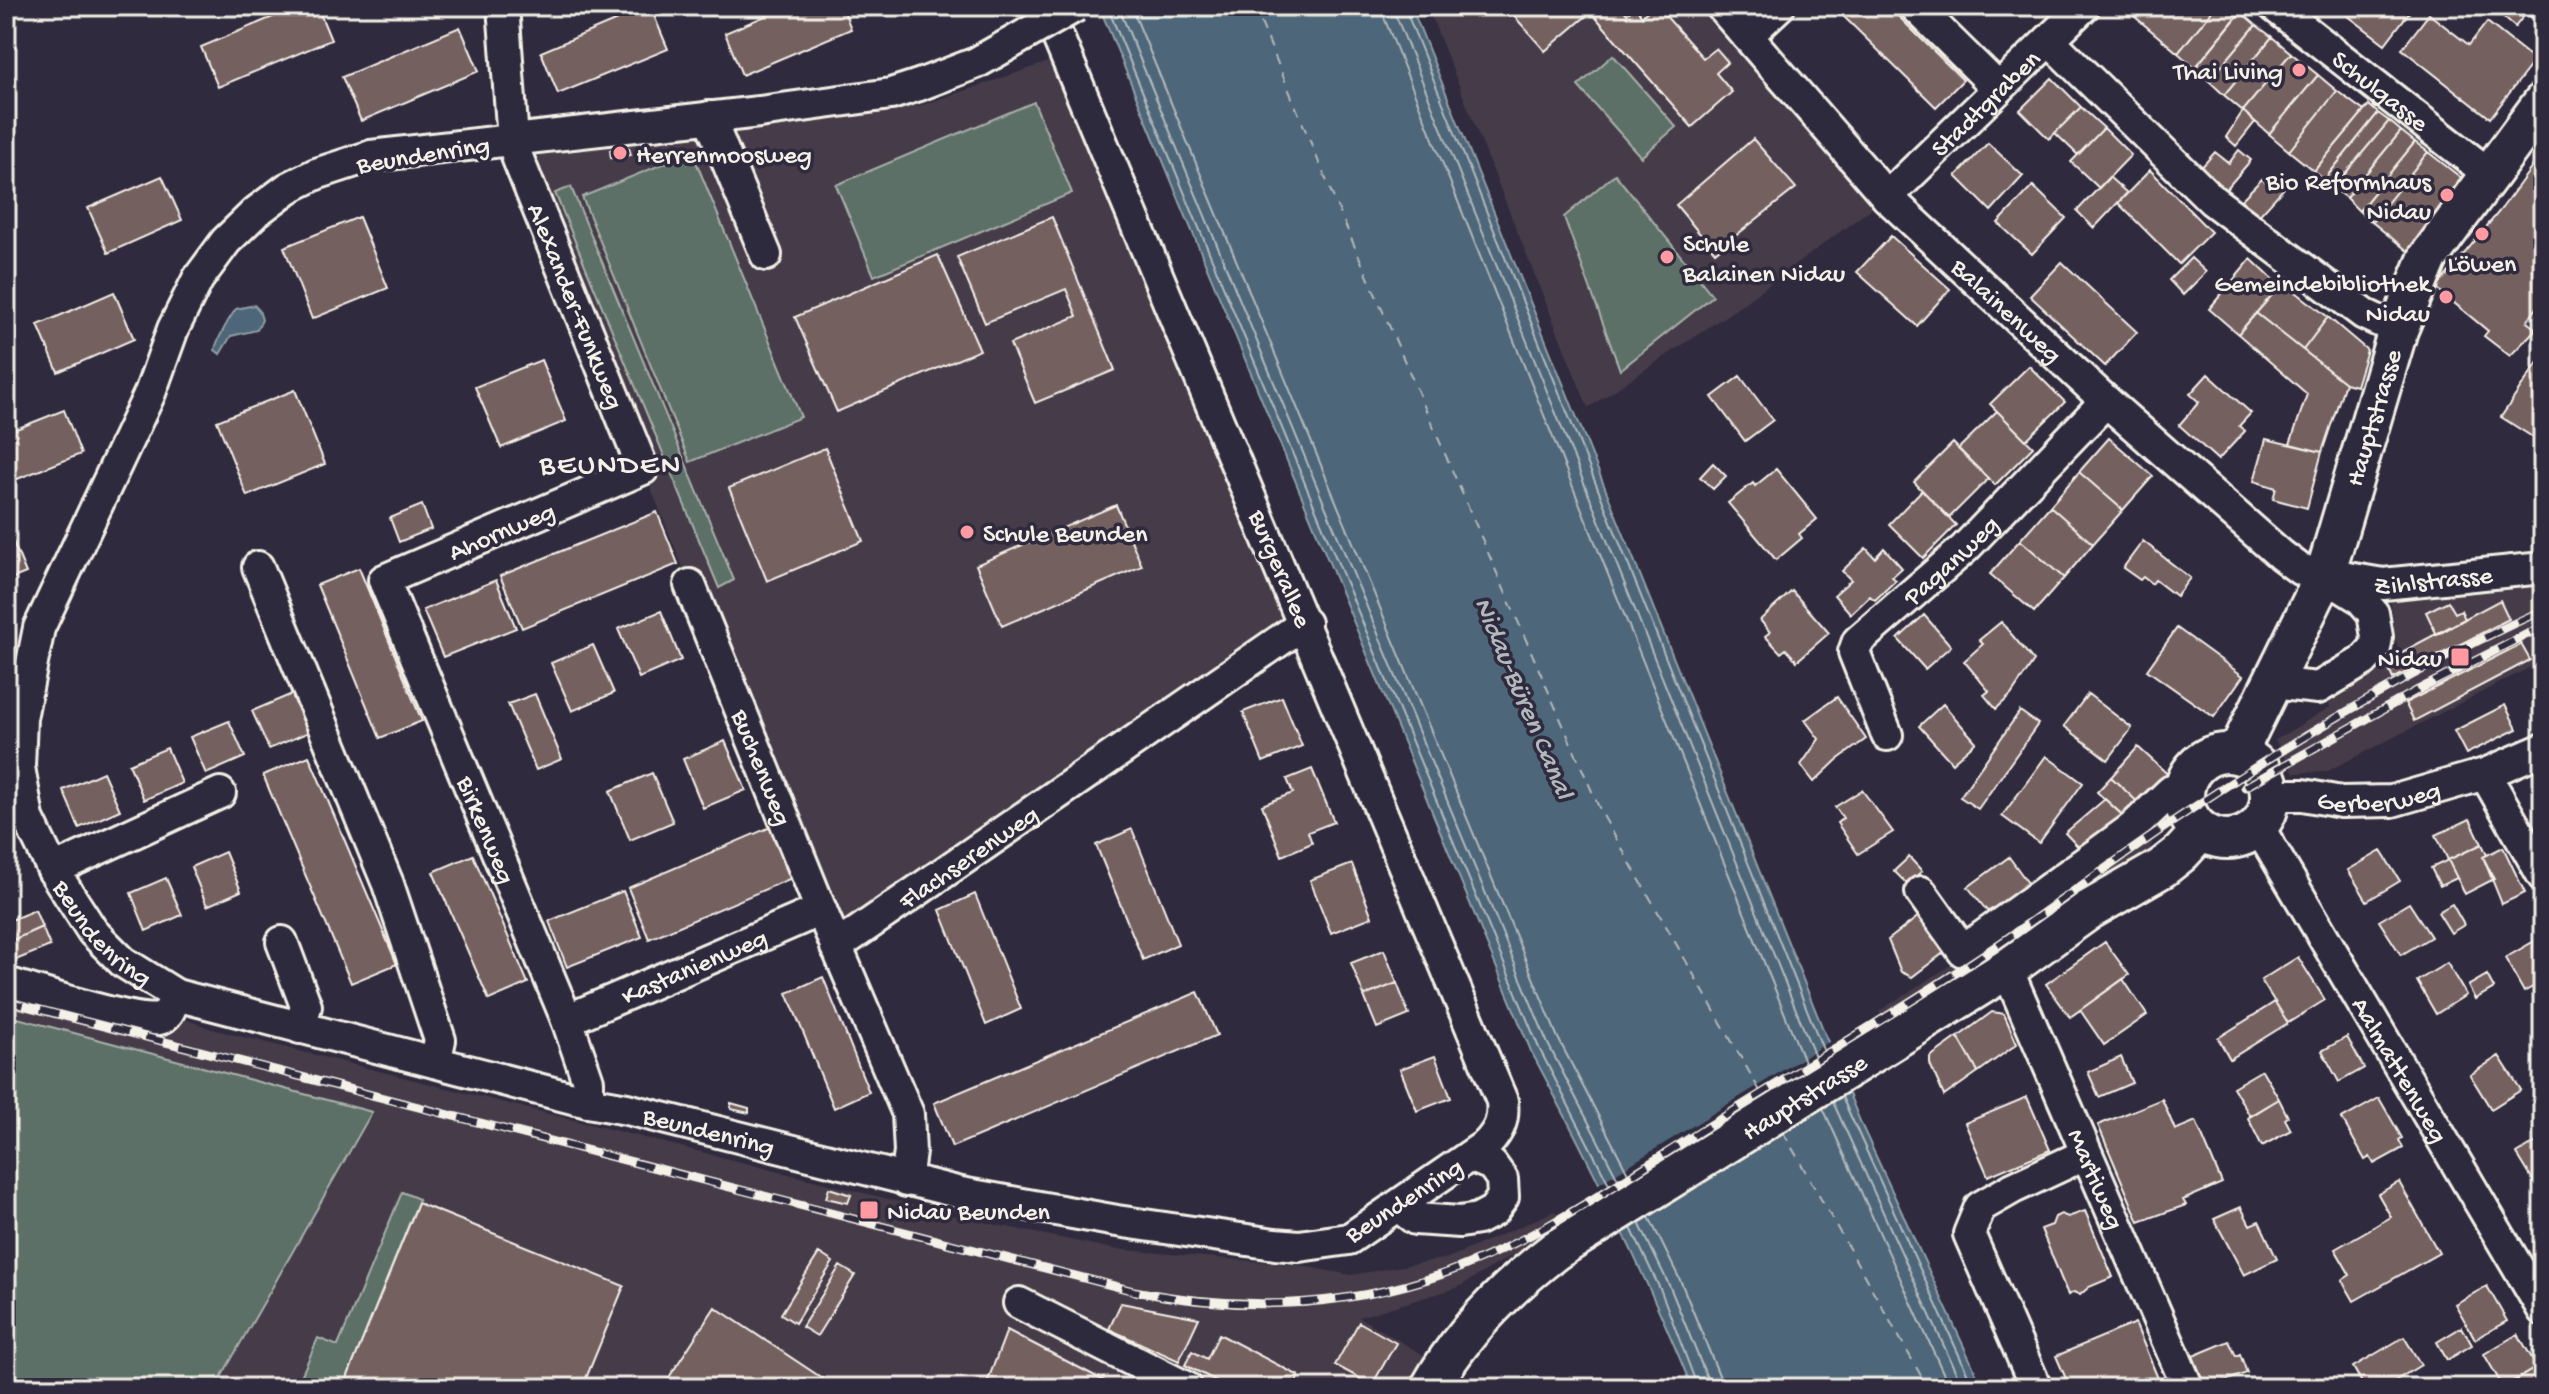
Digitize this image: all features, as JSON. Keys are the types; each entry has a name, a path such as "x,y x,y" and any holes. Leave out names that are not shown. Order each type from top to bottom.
{"main road":[{"name":"Hauptstrasse","path":"2237,754 2325,575 2398,330 2428,258 2543,102"},
{"path":"2223,752 2237,754 2258,766 2265,776 2264,810 2237,839 2212,837 2201,831 2186,812 2183,789 2188,775 2209,756 2223,752"},
{"name":"Hauptstrasse","path":"1430,1388 1479,1319 1539,1262 2007,969 2089,910 2162,868 2201,831"}],"street":[{"path":"503,6 513,140"},
{"name":"Burgerallee","path":"1045,6 1499,1092 1504,1116 1498,1132"},
{"name":"Beundenring","path":"1076,6 976,63 919,85 864,98 371,156 316,174 288,188 256,212 226,241 198,279 173,329 150,393 39,628 21,718 17,822 53,870 69,899 103,942 123,962 176,995 906,1181 1117,1221 1299,1246 1349,1239 1470,1156 1498,1132"},
{"name":"Balainenweg","path":"1721,6 1887,197 2234,525 2301,570 2325,575"},
{"path":"1747,36 1779,6"},
{"path":"1915,6 1998,88"},
{"name":"Stadtgraben","path":"1887,197 2084,6"},
{"name":"Schulgasse","path":"2274,6 2489,174"},
{"path":"2049,40 2212,200 2364,314 2398,330"},
{"path":"709,117 766,255"},
{"name":"Alexander-Funkweg","path":"513,140 643,469"},
{"name":"Paganweg","path":"1887,735 1854,652 1858,641 1965,548 2072,440 2106,401"},
{"name":"Ahornweg","path":"402,571 643,469"},
{"path":"258,567 388,884 440,1040 435,1062"},
{"name":"Zihlstrasse","path":"2325,575 2383,584 2458,579 2543,568"},
{"name":"Birkenweg","path":"402,571 384,580 567,1020 588,1081 588,1102"},
{"path":"2271,683 2318,688 2363,661 2375,648 2377,637 2373,613 2360,598 2325,575"},
{"name":"Buchenweg","path":"690,585 836,947"},
{"name":"Flachserenweg","path":"836,947 1305,623"},
{"name":"Gerberweg","path":"2264,810 2303,795 2341,802 2392,801 2485,774 2543,749"},
{"path":"2485,774 2543,876"},
{"path":"1921,892 1963,951 2131,829 2171,791 2183,789"},
{"path":"53,870 220,793"},
{"name":"Aalmattenweg","path":"2264,810 2543,1310"},
{"name":"Kastanienweg","path":"567,1020 821,910"},
{"path":"282,942 306,1006 300,1028"},
{"path":"836,947 908,1114 910,1152 906,1181"},
{"name":"Martiweg","path":"2007,969 2188,1388"},
{"path":"6,983 137,1019 161,1019 168,1013 176,995"},
{"path":"2036,1388 1969,1234 1980,1207 2086,1154"},
{"path":"1398,1206 1415,1219 1460,1222 1478,1219 1493,1211 1503,1197 1502,1179 1492,1165 1470,1156"},
{"path":"1019,1303 1187,1388"}],"shaded area":[{"name":"Schule Balainen Nidau","path":"1427,6 1721,6 1887,197 1736,309 1588,408"},
{"name":"Schule Beunden","path":"1066,56 1305,623 836,947 518,159 513,140 919,106"},
{"path":"2543,575 2543,653 2535,657 2533,666 2326,772 2294,773 2275,740 2330,707 2327,697 2399,659 2390,599"},
{"path":"2161,814 2148,856 2040,922 1969,973 1887,1024 1879,1011 1977,948"},
{"path":"6,983 168,1013 212,1029 964,1218 1114,1249 1298,1265 1351,1275 1448,1258 1555,1211 1564,1225 1457,1288 1359,1317 1442,1366 1430,1388 215,1388 372,1112 6,1015"}],"green space":[{"path":"1613,55 1676,127 1641,157 1578,86"},
{"path":"1034,102 1072,193 874,276 836,185"},
{"path":"692,152 801,417 690,462 582,197"},
{"path":"1615,174 1713,296 1620,370 1564,217"},
{"path":"571,187 734,580 719,588 555,193"},
{"path":"6,1015 372,1112 215,1388 6,1388"},
{"path":"402,1192 419,1199 343,1388 296,1388 318,1338 338,1346"}],"water":[{"name":"Nidau-Büren Canal","path":"1099,6 1411,6 1862,1126 1983,1388 1692,1388 1616,1218 1531,1051"},
{"path":"254,305 262,320 257,330 231,336 220,354 215,350 216,346 233,313 236,309"}],"pier":[{"path":"1832,1040 1853,1091 1621,1235 1597,1185"}],"building":[{"path":"299,6 317,6 331,40 218,87 201,47"},
{"path":"650,6 668,49 558,94 541,52"},
{"path":"789,6 842,6 851,29 742,75 725,33"},
{"path":"1508,6 1621,6 1627,14 1635,7 1642,16 1657,6 1703,58 1716,48 1728,62 1716,73 1732,92 1692,127 1591,12 1545,51"},
{"path":"1833,6 1888,6 1963,80 1936,107"},
{"path":"2122,6 2216,6 2178,53"},
{"path":"2216,6 2239,6 2243,9 2195,68 2178,53"},
{"path":"2335,6 2414,6 2385,44"},
{"path":"2508,6 2517,6 2526,13 2515,27 2501,15"},
{"path":"2517,6 2543,6 2543,27 2526,13"},
{"path":"2241,12 2256,25 2209,81 2195,68"},
{"path":"2429,14 2469,45 2487,22 2535,60 2490,118 2402,49"},
{"path":"2256,25 2272,37 2224,95 2209,81"},
{"path":"460,27 479,71 361,121 342,77"},
{"path":"2272,37 2291,53 2243,111 2224,95"},
{"path":"2291,53 2318,75 2269,134 2243,111"},
{"path":"2318,75 2337,91 2289,151 2269,134"},
{"path":"2052,78 2081,107 2049,139 2020,110"},
{"path":"2337,91 2364,111 2314,171 2289,151"},
{"path":"2369,105 2378,113 2324,180 2314,171"},
{"path":"2081,107 2104,128 2078,155 2055,133"},
{"path":"2243,111 2255,122 2236,146 2226,137"},
{"path":"2378,113 2389,121 2333,188 2324,180"},
{"path":"2389,121 2401,131 2346,198 2333,188"},
{"path":"2104,128 2131,155 2099,188 2071,162"},
{"path":"2401,131 2415,142 2359,211 2346,198"},
{"path":"1753,139 1796,188 1715,252 1676,205"},
{"path":"2415,142 2428,152 2372,222 2359,211"},
{"path":"1988,143 2023,176 1991,211 1956,176"},
{"name":"Herrenmoosweg","path":"629,148 631,155 611,158 610,150"},
{"path":"2239,150 2251,160 2222,194 2199,170 2215,152 2229,163"},
{"path":"2428,152 2464,180 2409,252 2372,222"},
{"path":"2543,152 2543,299 2527,322 2536,329 2510,356 2484,336 2488,331 2436,288 2502,208"},
{"path":"2150,170 2211,232 2179,264 2118,203"},
{"path":"162,176 182,220 108,253 88,208"},
{"path":"2109,177 2127,193 2094,228 2077,211"},
{"path":"2262,179 2272,188 2278,182 2285,187 2256,219 2237,204"},
{"path":"2033,186 2066,218 2032,254 1998,223"},
{"path":"359,217 388,288 312,319 284,247"},
{"path":"1052,217 1115,370 1035,403 1010,344 1077,316 1066,289 985,323 957,257"},
{"path":"1891,236 1950,289 1917,326 1857,272"},
{"path":"938,255 980,350 837,412 795,317"},
{"path":"2191,258 2206,272 2183,295 2169,280"},
{"path":"2251,259 2280,286 2238,334 2209,309"},
{"path":"2062,262 2137,332 2105,366 2030,296"},
{"path":"2280,286 2285,289 2288,286 2328,317 2303,350 2256,313"},
{"path":"114,292 134,339 58,372 38,325"},
{"path":"2256,313 2345,383 2322,452 2290,444 2307,394 2238,334"},
{"path":"2328,317 2367,350 2356,386 2345,383 2303,350"},
{"path":"2543,355 2543,442 2542,443 2501,417"},
{"path":"541,360 566,421 501,448 475,387"},
{"path":"2029,366 2065,402 2026,440 1990,404"},
{"path":"2208,374 2251,413 2239,426 2245,431 2218,460 2179,425 2199,402 2190,394"},
{"path":"1740,376 1773,420 1745,441 1712,397"},
{"path":"295,390 325,464 247,496 217,421"},
{"path":"64,410 81,454 7,483 6,433"},
{"path":"1997,411 2033,447 1995,485 1958,449"},
{"path":"2109,438 2153,476 2123,510 2079,472"},
{"path":"2266,439 2322,452 2307,508 2273,499 2276,488 2254,481"},
{"path":"1953,443 1988,479 1949,518 1914,482"},
{"path":"825,448 863,541 767,581 729,488"},
{"path":"1713,463 1726,476 1713,489 1700,477"},
{"path":"1776,469 1817,519 1799,534 1802,538 1776,560 1728,503"},
{"path":"2079,472 2123,510 2093,544 2050,506"},
{"path":"1922,490 1956,525 1923,558 1889,524"},
{"path":"422,505 431,529 399,542 390,518"},
{"path":"1116,505 1142,566 1002,626 976,565"},
{"path":"2050,506 2093,544 2064,578 2020,540"},
{"path":"657,512 678,564 522,628 500,576"},
{"path":"6,528 26,573 6,581"},
{"path":"2020,540 2064,578 2034,612 1990,574"},
{"path":"2143,541 2190,578 2176,596 2155,580 2152,584 2143,577 2140,580 2123,568"},
{"path":"1866,548 1875,558 1884,548 1902,568 1892,577 1896,580 1875,600 1870,596 1851,614 1834,595 1851,580 1842,571"},
{"path":"359,568 422,721 380,738 317,585"},
{"path":"496,580 516,628 443,657 423,610"},
{"path":"1792,591 1829,633 1797,661 1786,649 1781,653 1765,636 1770,632 1760,620"},
{"path":"2500,600 2509,619 2393,679 2385,661"},
{"path":"2448,601 2455,613 2461,610 2465,619 2437,635 2426,612"},
{"path":"661,611 681,660 639,678 618,629"},
{"path":"1924,615 1951,646 1925,669 1898,639"},
{"path":"2001,622 2034,661 2011,695 1996,709 1984,695 1989,691 1964,661 1983,644 1979,640"},
{"path":"2177,628 2243,676 2214,717 2147,670"},
{"path":"2521,644 2530,660 2414,721 2405,703"},
{"path":"593,645 614,693 572,711 551,663"},
{"path":"292,694 309,732 269,749 252,711"},
{"path":"535,694 562,759 536,770 508,704"},
{"path":"2088,694 2132,728 2108,760 2064,726"},
{"path":"1282,697 1302,746 1263,762 1243,712"},
{"path":"1837,697 1866,739 1814,782 1801,765 1819,739 1805,720"},
{"path":"1943,704 1976,742 1952,763 1919,726"},
{"path":"2505,705 2517,729 2466,754 2454,731"},
{"path":"2020,711 2038,724 1978,809 1960,797"},
{"path":"229,721 245,757 206,774 190,737"},
{"path":"725,741 746,790 703,808 683,759"},
{"path":"2138,747 2174,780 2146,810 2111,777"},
{"path":"167,748 182,783 144,800 129,764"},
{"path":"309,756 397,964 351,983 263,775"},
{"path":"2046,756 2083,783 2039,843 2002,816"},
{"path":"1312,769 1334,822 1308,832 1312,843 1282,856 1262,805 1293,793 1287,779"},
{"path":"103,772 120,810 79,828 63,790"},
{"path":"652,773 673,822 630,840 610,791"},
{"path":"2111,777 2146,810 2133,825 2097,792"},
{"path":"1862,790 1893,832 1858,854 1837,823 1843,818 1835,807"},
{"path":"2105,799 2128,820 2087,856 2065,833"},
{"path":"2470,819 2482,844 2448,860 2436,835"},
{"path":"780,823 801,874 649,939 628,888"},
{"path":"1132,829 1178,944 1143,960 1096,845"},
{"path":"2482,844 2487,855 2483,857 2494,879 2465,894 2448,860"},
{"path":"2503,847 2525,893 2502,904 2483,857"},
{"path":"2381,851 2400,881 2367,901 2348,870"},
{"path":"225,852 241,891 207,906 191,867"},
{"path":"473,855 528,983 489,1000 433,872"},
{"path":"1909,857 1922,871 1907,884 1894,871"},
{"path":"2009,857 2036,894 2001,920 1992,908 1987,911 1968,887"},
{"path":"2448,860 2457,878 2440,886 2431,868"},
{"path":"1352,864 1372,917 1331,933 1310,880"},
{"path":"166,878 182,915 146,931 131,893"},
{"path":"623,891 642,937 567,967 549,921"},
{"path":"975,894 1021,1009 986,1025 940,910"},
{"path":"2409,903 2431,937 2401,955 2379,921"},
{"path":"2452,904 2464,925 2451,933 2438,912"},
{"path":"35,910 42,927 6,943 6,922"},
{"path":"1919,916 1946,951 1912,977 1901,972 1888,940"},
{"path":"42,927 50,946 6,964 6,943"},
{"path":"2543,936 2543,981 2524,992 2505,958"},
{"path":"2105,942 2129,975 2070,1017 2046,984"},
{"path":"1384,950 1397,983 1364,996 1351,963"},
{"path":"2298,957 2325,1000 2288,1023 2261,980"},
{"path":"2447,963 2466,995 2436,1014 2417,981"},
{"path":"2487,975 2494,988 2475,999 2468,986"},
{"path":"823,977 869,1092 834,1108 787,993"},
{"path":"2123,979 2147,1015 2104,1045 2080,1010"},
{"path":"1397,983 1409,1015 1377,1028 1364,996"},
{"path":"1198,992 1217,1035 952,1147 934,1103"},
{"path":"2275,1002 2288,1023 2230,1059 2218,1038"},
{"path":"1992,1012 2004,1014 2017,1044 1978,1072 1958,1037"},
{"path":"1958,1037 1978,1072 1944,1096 1930,1057"},
{"path":"2347,1037 2364,1068 2339,1082 2322,1051"},
{"path":"1435,1056 1451,1098 1417,1111 1400,1069"},
{"path":"2499,1056 2521,1090 2491,1109 2470,1075"},
{"path":"2121,1057 2132,1083 2099,1097 2088,1072"},
{"path":"2262,1070 2279,1099 2250,1116 2233,1087"},
{"path":"2027,1097 2050,1150 1988,1176 1965,1123"},
{"path":"2379,1098 2402,1138 2399,1140 2403,1148 2374,1164 2370,1157 2365,1160 2342,1119"},
{"path":"2162,1099 2175,1130 2196,1121 2222,1183 2183,1200 2186,1205 2139,1222 2098,1125"},
{"path":"2279,1099 2291,1130 2262,1146 2248,1118"},
{"path":"731,1103 749,1108 749,1113 731,1109"},
{"path":"2543,1138 2543,1177 2534,1182 2517,1154"},
{"path":"2399,1182 2439,1253 2354,1301 2342,1280 2350,1275 2335,1249 2391,1217 2378,1194"},
{"path":"829,1188 851,1195 848,1203 826,1198"},
{"path":"418,1203 624,1286 582,1388 343,1388"},
{"path":"2241,1207 2250,1225 2259,1221 2277,1259 2244,1275 2214,1219"},
{"path":"2085,1211 2113,1277 2089,1287 2080,1295 2074,1292 2068,1295 2041,1229 2052,1225 2055,1217 2061,1214 2068,1217"},
{"path":"819,1253 833,1262 795,1323 781,1314"},
{"path":"840,1266 855,1275 817,1336 802,1327"},
{"path":"2487,1286 2507,1321 2475,1339 2455,1304"},
{"path":"1121,1303 1199,1318 1179,1361 1109,1329"},
{"path":"715,1307 822,1378 816,1388 662,1388"},
{"path":"1359,1322 1396,1343 1372,1385 1335,1365"},
{"path":"2135,1323 2162,1388 2070,1388 2056,1356"},
{"path":"2462,1327 2472,1345 2447,1360 2437,1342"},
{"path":"1007,1330 1118,1388 985,1388"},
{"path":"1219,1334 1299,1376 1293,1388 1230,1388 1185,1365 1192,1351 1207,1359"},
{"path":"2518,1334 2537,1367 2503,1387 2484,1354"},
{"path":"2404,1337 2421,1365 2383,1388 2365,1388 2353,1367"},
{"path":"2229,1341 2236,1356 2240,1354 2247,1373 2206,1388 2193,1356"},
{"path":"2537,1367 2543,1376 2543,1388 2503,1388"},
{"path":"1557,1378 1589,1384 1588,1388 1556,1388"}],"ferry route":[{"path":"1254,6 1337,206 1601,812 1764,1098"},
{"path":"1783,1132 1928,1388"}],"railway":[{"path":"6,1001 1134,1291 1245,1303 1319,1301 1355,1296 1428,1279 1508,1247 1546,1227 1969,964 2273,756 2406,678 2543,610"},
{"path":"2245,787 2418,690 2543,626"}],"place":[{"name":"Thai Living","path":"2299,70"},
{"name":"Herrenmoosweg","path":"620,153"},
{"name":"Bio Reformhaus Nidau","path":"2447,195"},
{"name":"Löwen","path":"2482,234"},
{"name":"Schule Balainen Nidau","path":"1667,257"},
{"name":"Gemeindebibliothek Nidau","path":"2446,297"},
{"name":"Schule Beunden","path":"967,532"},
{"name":"Nidau","path":"2460,657"},
{"name":"Nidau Beunden","path":"869,1210"}],"district":[{"name":"BEUNDEN","path":"611,463"}]}
